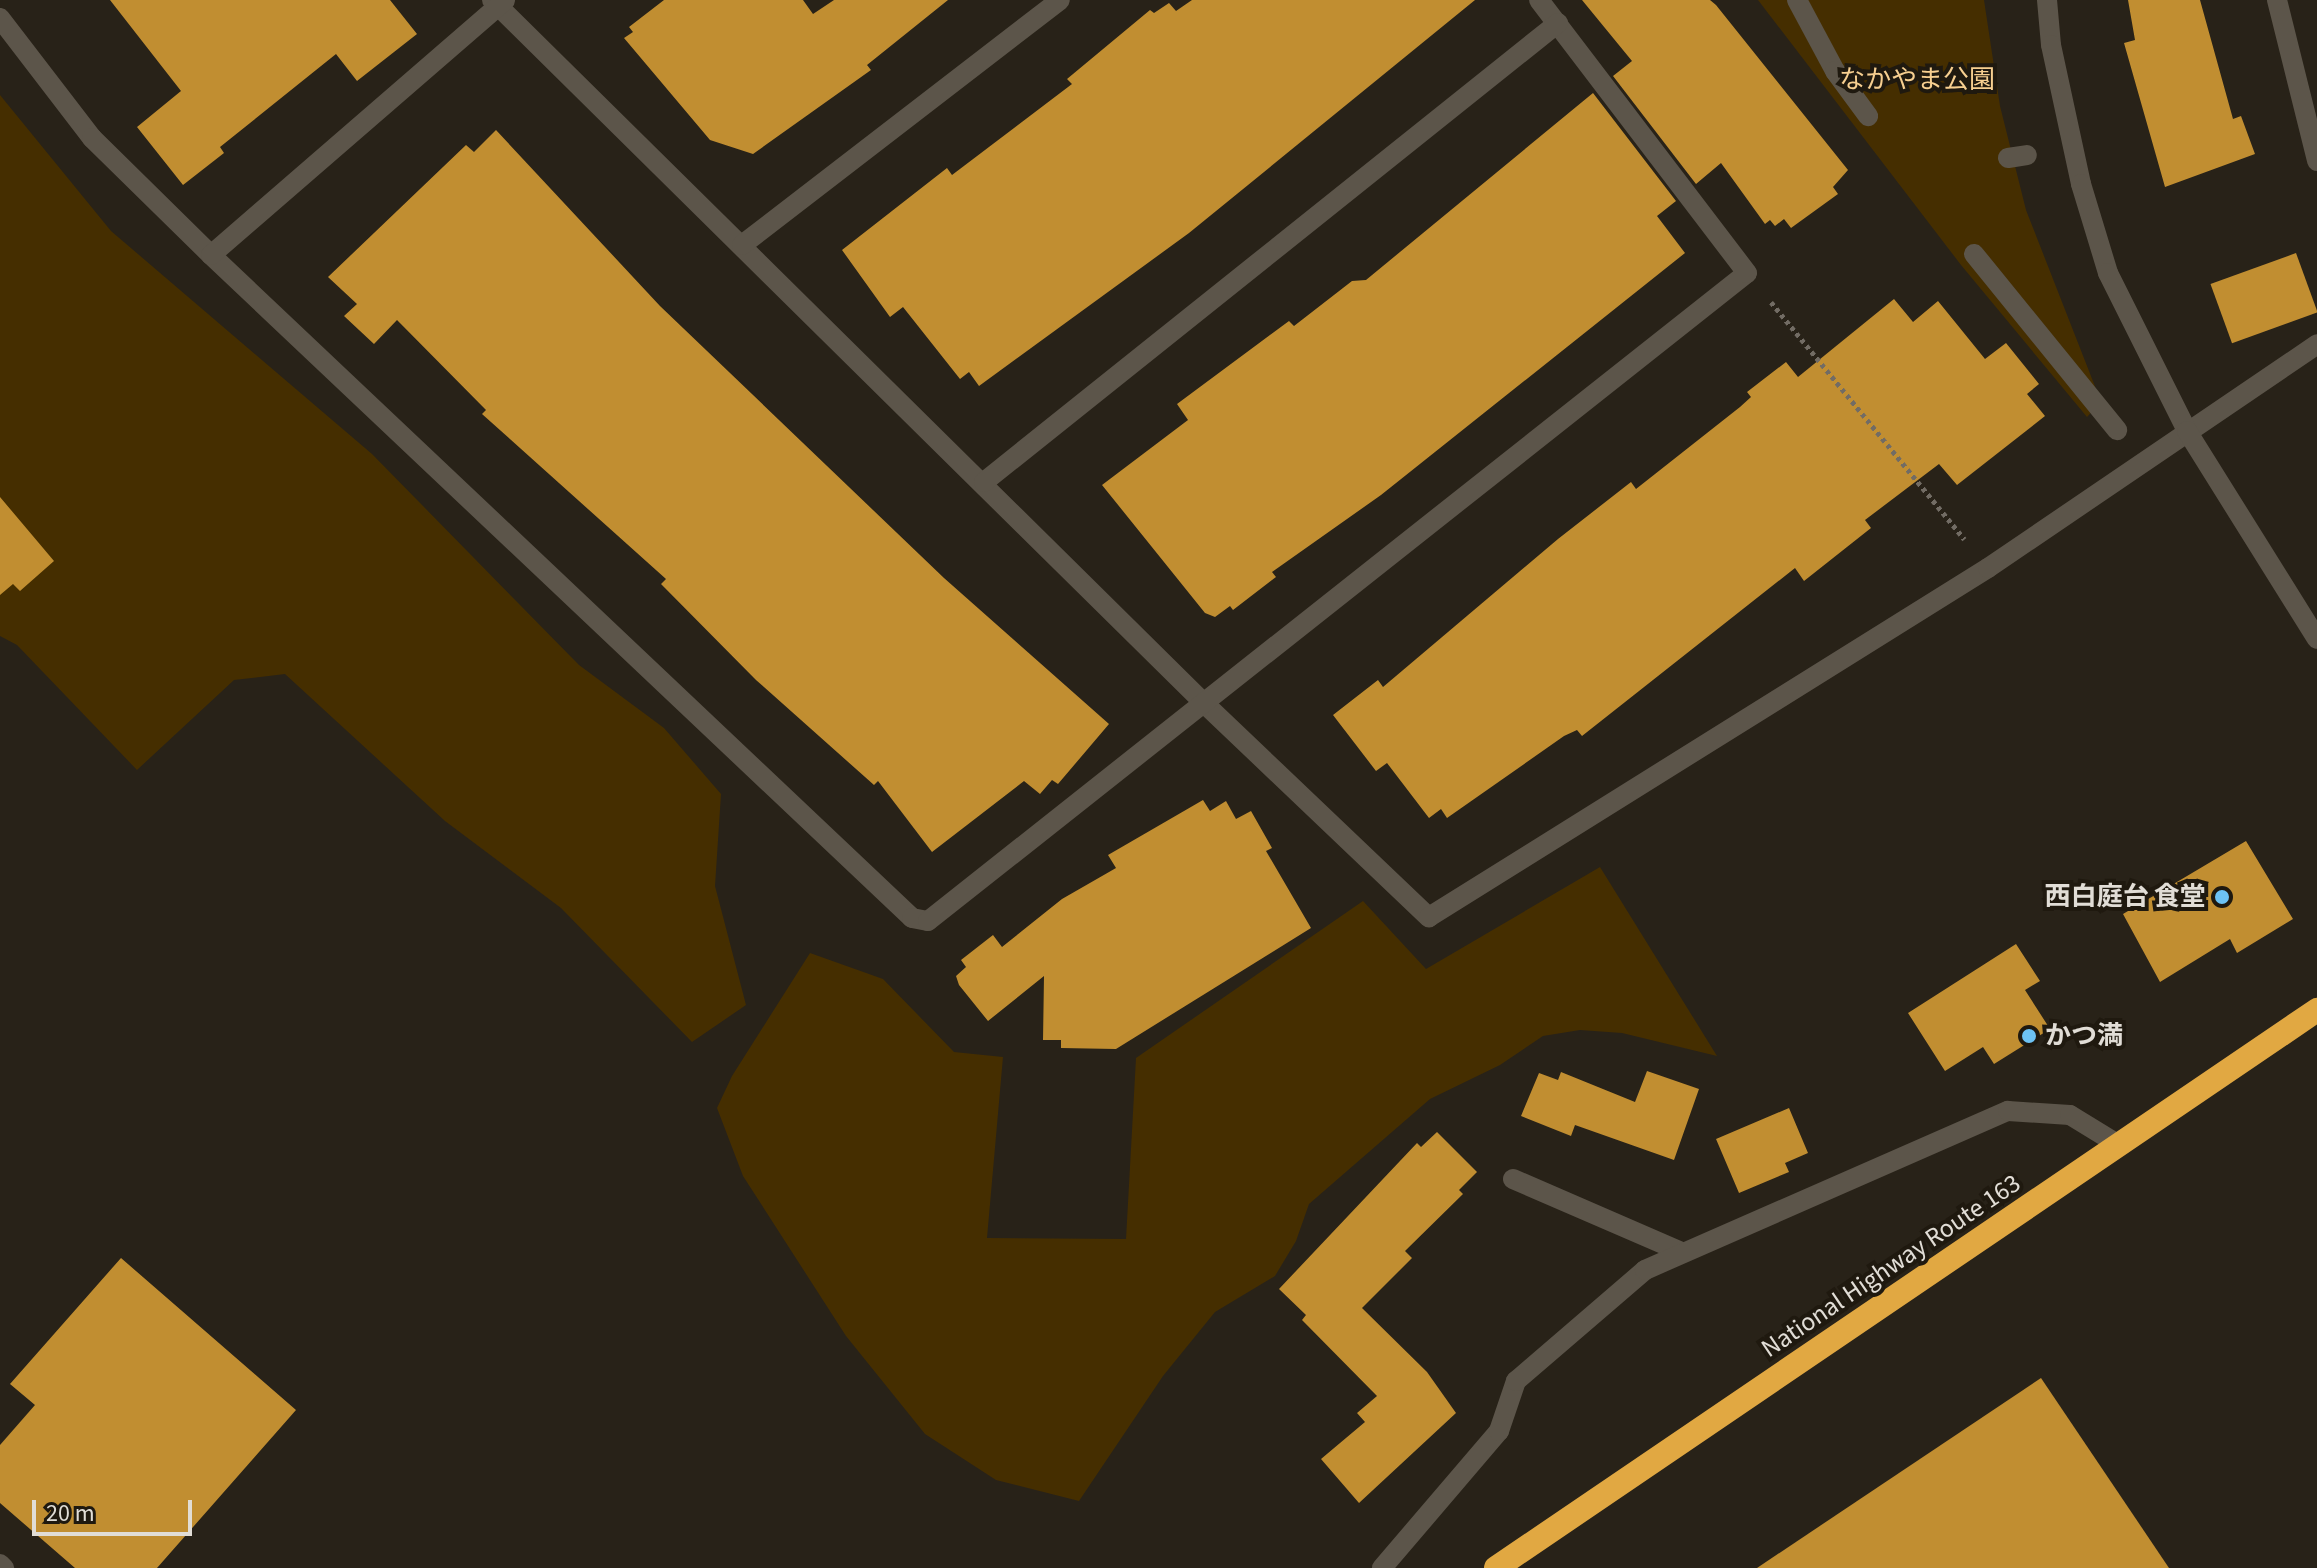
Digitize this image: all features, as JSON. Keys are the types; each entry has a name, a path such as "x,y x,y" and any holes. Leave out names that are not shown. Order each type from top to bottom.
{"highway":[{"name":"National Highway Route 163","path":"1496,1568 2317,1010"}],"street":[{"path":"742,245 1060,0"},
{"path":"0,18 92,138 211,255 912,918 928,921 1206,705 1747,273 1539,0"},
{"path":"1797,0 1835,71 1868,116"},
{"path":"2047,0 2051,45 2081,184 2108,273 2187,431 2317,639"},
{"path":"2277,0 2317,161"},
{"path":"211,255 498,2 1206,705 1429,917 1988,568 2317,344"},
{"path":"984,482 1558,23"},
{"path":"1974,254 2117,430"},
{"path":"1382,1568 1499,1431 1516,1381 1645,1270 2008,1111 2070,1115 2119,1145"},
{"path":"1513,1179 1682,1252"}],"path":[{"path":"1747,273 1988,568"}],"green space":[{"name":"なかやま公園","path":"1758,0 1984,0 2000,106 2026,210 2098,394 2098,405 2087,417 1961,265"},
{"path":"0,95 111,231 372,454 579,665 664,728 721,794 715,886 746,1005 692,1042 561,908 445,821 285,674 234,680 137,770 17,645 0,636"},
{"path":"1600,867 1717,1056 1622,1033 1580,1030 1543,1036 1500,1065 1430,1099 1309,1204 1296,1241 1275,1276 1215,1312 1163,1376 1079,1501 996,1480 925,1434 846,1336 743,1176 717,1108 732,1076 810,953 883,979 954,1052 1003,1057 987,1238 1126,1239 1136,1058 1363,901 1426,969"}],"building":[{"path":"110,0 390,0 417,34 357,81 336,54 220,147 224,153 183,185 137,127 181,91"},
{"path":"664,0 803,0 813,14 834,0 948,0 867,65 871,70 753,154 710,140 624,38 633,32 629,27"},
{"path":"1192,0 1475,0 1189,233 979,386 969,372 960,379 903,307 890,317 842,250 947,168 952,175 1072,84 1067,79 1150,10 1154,13 1169,3 1176,11"},
{"path":"1582,0 1710,0 1848,170 1833,187 1838,194 1791,228 1784,219 1775,226 1770,220 1765,224 1721,163 1696,184 1613,76 1632,61"},
{"path":"2128,0 2200,0 2233,119 2241,116 2255,154 2165,187 2124,43 2135,40"},
{"path":"1593,93 1676,201 1657,216 1685,253 1381,495 1272,572 1276,577 1233,610 1230,606 1215,617 1205,613 1102,485 1188,420 1177,404 1289,321 1294,326 1352,281 1366,280"},
{"path":"496,130 660,306 944,578 1109,724 1058,784 1052,780 1040,794 1024,781 932,852 878,781 874,785 756,680 661,584 666,579 482,414 486,410 397,320 374,344 344,316 357,304 328,277 466,145 474,152"},
{"path":"2296,253 2317,312 2232,343 2210,284"},
{"path":"1894,299 1913,322 1938,301 1985,359 2006,343 2039,384 2027,394 2045,416 1957,485 1939,464 1865,520 1871,528 1804,581 1795,568 1582,736 1577,730 1564,736 1447,818 1441,809 1429,818 1387,763 1376,771 1333,715 1378,680 1383,687 1558,539 1631,482 1636,489 1740,407 1751,397 1747,392 1786,362 1798,377"},
{"path":"0,497 54,561 20,591 13,584 0,595"},
{"path":"1203,800 1210,811 1226,801 1236,819 1251,811 1272,848 1266,851 1311,928 1116,1049 1061,1048 1061,1040 1043,1040 1044,976 988,1021 959,985 956,976 966,967 961,960 993,935 1002,947 1062,899 1116,868 1108,855"},
{"path":"2246,841 2293,919 2237,953 2230,939 2160,982 2123,914"},
{"path":"2016,944 2040,981 2025,990 2050,1029 1994,1064 1983,1047 1945,1071 1908,1013"},
{"path":"1647,1071 1699,1089 1674,1160 1575,1125 1571,1136 1521,1116 1539,1073 1558,1080 1561,1072 1635,1102"},
{"path":"1789,1108 1808,1153 1785,1163 1789,1172 1739,1193 1716,1139"},
{"path":"1437,1132 1477,1172 1459,1190 1463,1194 1405,1251 1412,1258 1362,1308 1427,1372 1456,1413 1359,1503 1321,1459 1365,1422 1357,1413 1377,1396 1302,1320 1306,1315 1279,1289 1417,1143 1421,1147"},
{"path":"121,1258 296,1410 157,1568 75,1568 0,1503 0,1445 35,1405 10,1384"},
{"path":"2041,1378 2169,1568 1757,1568"}],"place":[{"name":"西白庭台 食堂","path":"2222,897"},
{"name":"かつ満","path":"2029,1036"}]}
